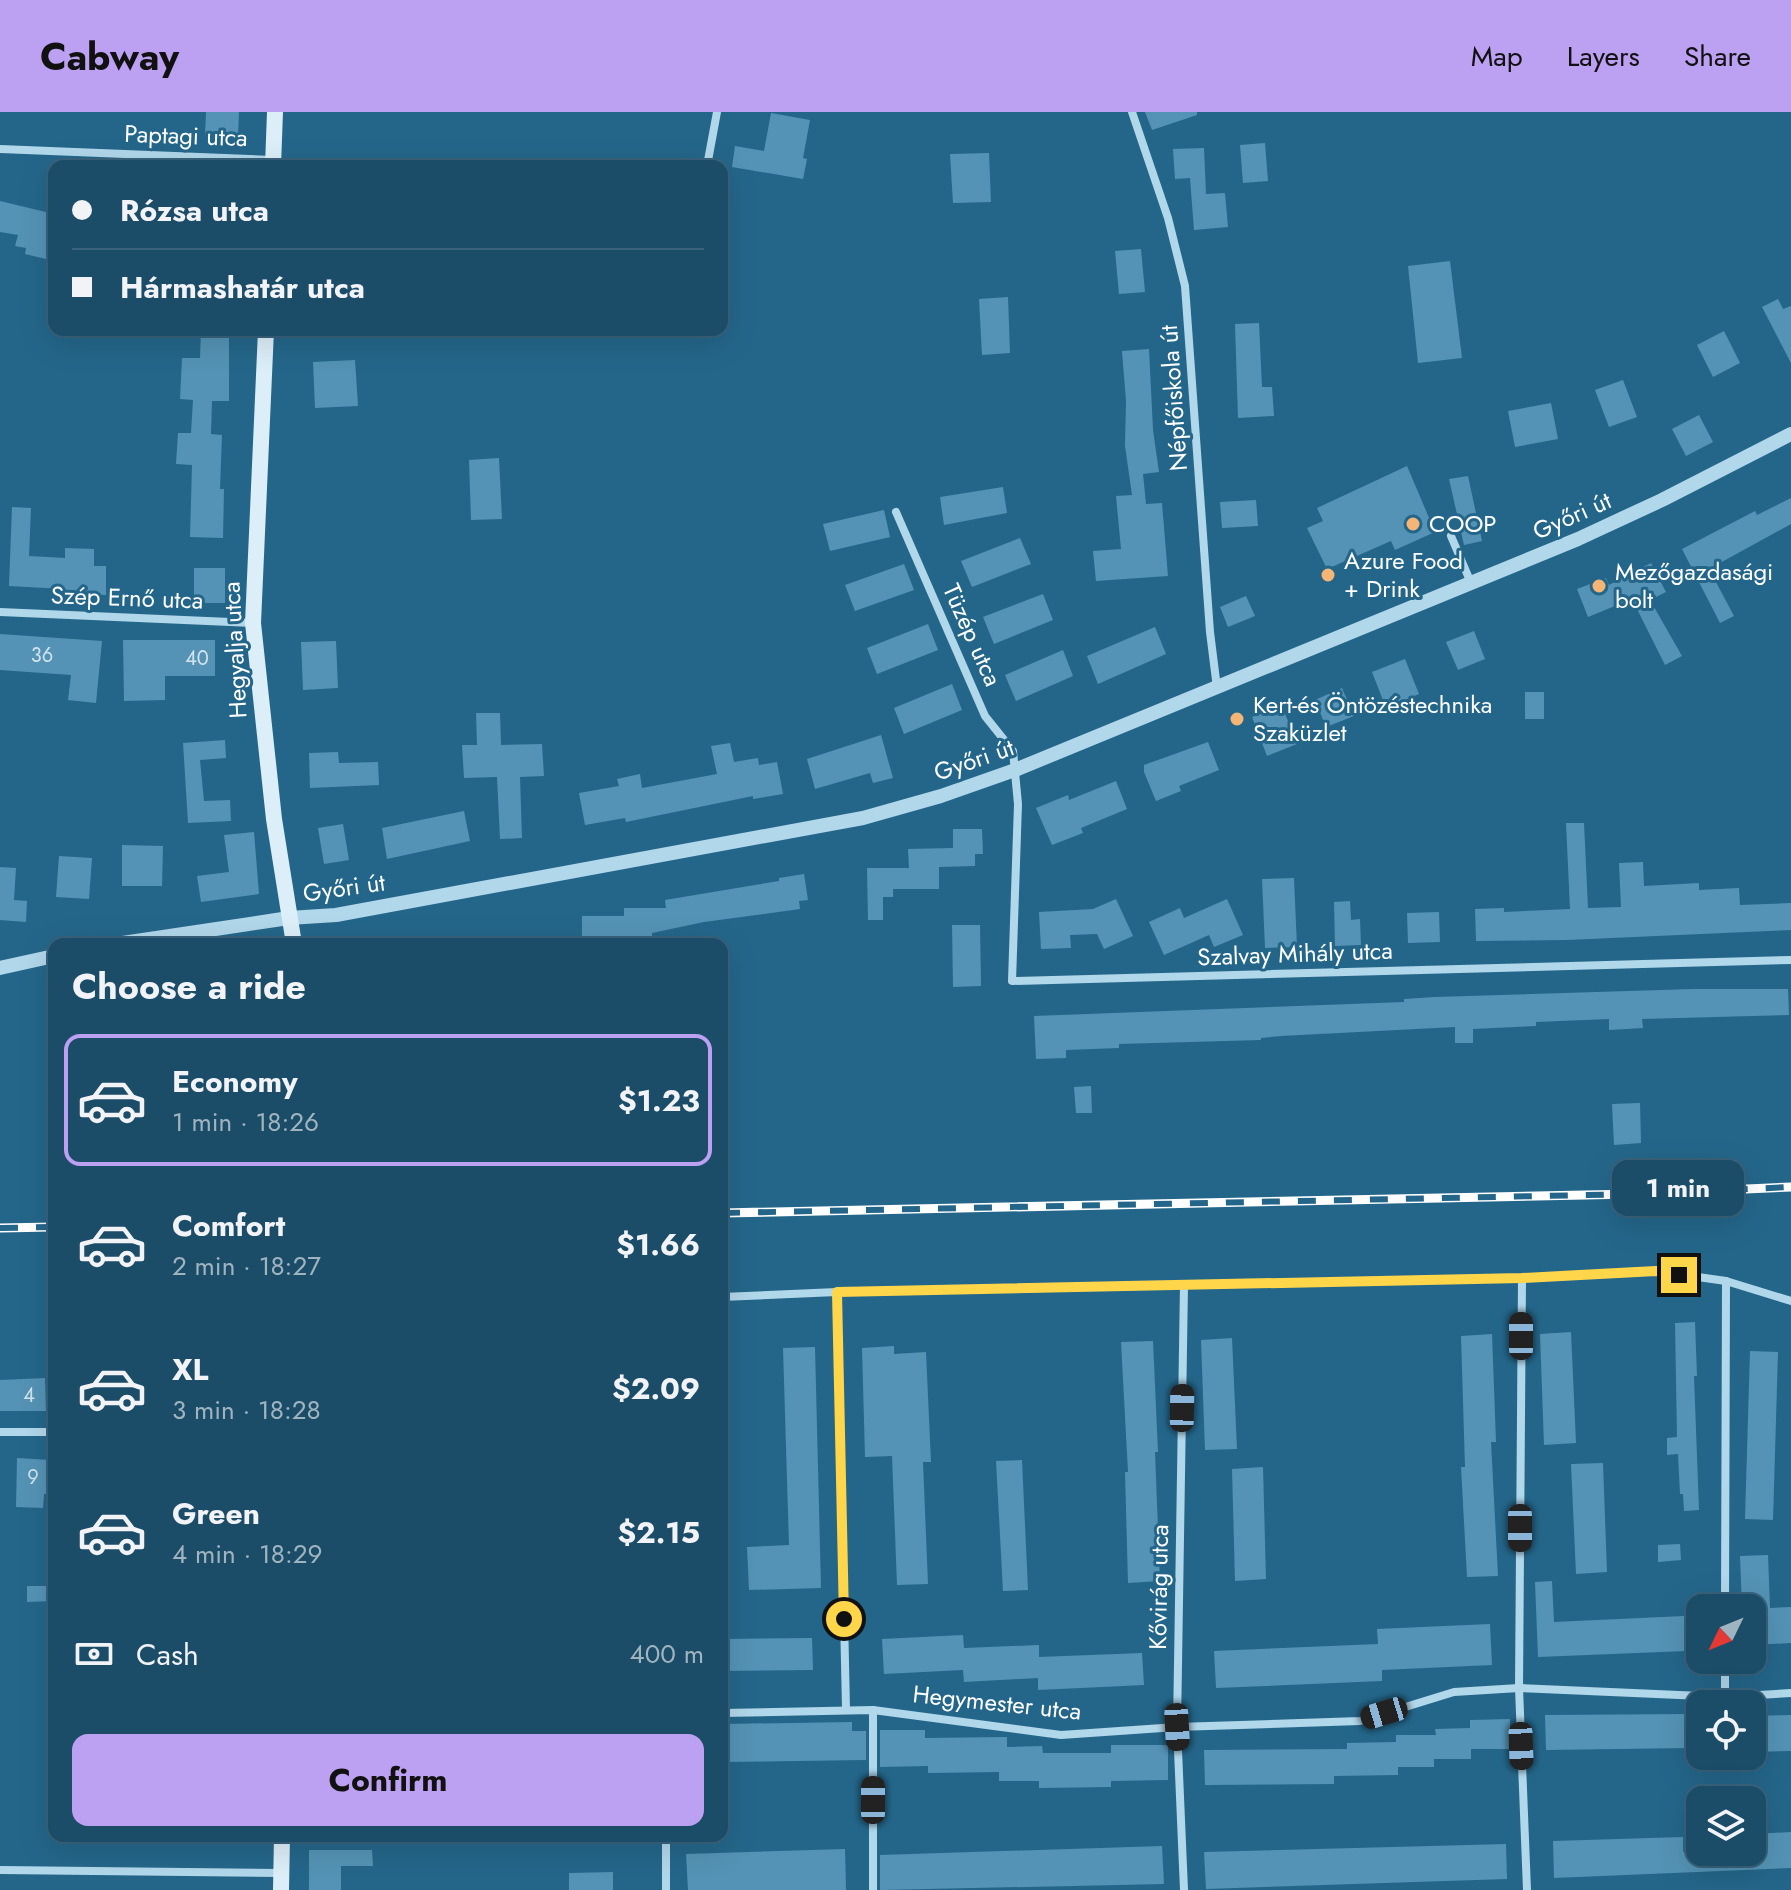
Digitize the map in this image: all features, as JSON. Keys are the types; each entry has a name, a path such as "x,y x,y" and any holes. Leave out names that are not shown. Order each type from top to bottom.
{"main road":[{"path":"273,160 275,112"},
{"name":"Hegyalja utca","path":"266,336 253,623 264,735 293,938"},
{"path":"281,1881 282,1842"}],"street":[{"path":"708,160 717,112"},
{"name":"Népfőiskola út","path":"1132,112 1168,218 1185,286 1210,632 1217,688"},
{"name":"Paptagi utca","path":"0,149 214,160"},
{"name":"Győri út","path":"156,938 289,918 336,915 863,818 941,796 1015,770 1471,583 1662,500 1791,434"},
{"name":"Tüzép utca","path":"896,512 985,716 1013,751 1015,770"},
{"path":"1451,536 1471,583"},
{"name":"Szép Ernő utca","path":"0,612 253,623"},
{"name":"Szalvay Mihály utca","path":"1015,770 1018,804 1012,981 1791,960"},
{"path":"0,968 48,957"},
{"path":"728,1297 1522,1278 1656,1271 1726,1281 1791,1301"},
{"path":"1522,1278 1519,1688 1527,1890"},
{"path":"1725,1594 1726,1281"},
{"name":"Kővirág utca","path":"1184,1285 1177,1727 1184,1890"},
{"path":"837,1292 846,1709"},
{"path":"0,1432 48,1432"},
{"name":"Hegymester utca","path":"728,1713 873,1710 1061,1735 1177,1727 1360,1721 1454,1692 1519,1688 1686,1695"},
{"name":"Hegymester utca","path":"1766,1695 1791,1693"},
{"path":"873,1710 873,1890"},
{"path":"666,1842 666,1890"},
{"path":"0,1870 281,1881"}],"building":[{"path":"206,112 239,112 238,136 205,135"},
{"path":"1145,112 1197,112 1197,115 1152,130"},
{"path":"771,113 810,120 803,158 807,159 803,179 732,167 735,146 764,151"},
{"path":"1265,143 1268,181 1243,183 1240,145"},
{"path":"1204,148 1206,194 1225,193 1228,227 1194,230 1190,178 1175,179 1173,149"},
{"path":"989,153 991,202 953,203 950,154"},
{"path":"0,201 48,213 48,260 25,254 26,248 15,246 18,235 0,232"},
{"path":"1141,249 1145,292 1119,294 1115,251"},
{"path":"1450,261 1462,358 1418,363 1408,266"},
{"path":"1008,297 1010,353 982,355 979,299"},
{"path":"1778,299 1783,309 1791,306 1791,363 1762,307"},
{"path":"1259,323 1262,387 1272,387 1274,416 1238,418 1235,324"},
{"path":"1724,331 1740,363 1713,377 1697,345"},
{"path":"201,336 229,336 229,401 212,401 211,434 222,435 220,489 224,489 223,538 190,537 192,465 176,464 178,433 191,433 193,400 180,399 182,358 200,358"},
{"path":"1149,349 1153,430 1159,472 1143,474 1146,504 1162,503 1168,576 1096,581 1093,551 1121,549 1116,496 1132,495 1125,446 1126,401 1122,351"},
{"path":"355,360 358,406 315,408 313,362"},
{"path":"1623,380 1637,417 1609,427 1595,390"},
{"path":"1551,403 1558,439 1515,447 1508,411"},
{"path":"1699,415 1713,442 1686,456 1672,429"},
{"path":"499,458 502,519 471,520 469,460"},
{"path":"1407,466 1435,532 1395,550 1391,541 1327,569 1307,528 1323,521 1317,508"},
{"path":"1468,476 1482,541 1464,545 1449,479"},
{"path":"1003,487 1007,513 944,525 940,497"},
{"path":"1791,498 1791,524 1709,569 1734,616 1720,623 1682,549 1755,511 1757,515"},
{"path":"1256,500 1258,526 1222,528 1220,502"},
{"path":"12,507 31,508 29,556 65,558 65,548 94,549 94,566 106,566 106,595 64,594 64,589 9,586"},
{"path":"884,510 890,537 830,551 823,524"},
{"path":"1020,538 1031,564 972,587 961,561"},
{"path":"1651,563 1666,592 1650,600 1682,656 1665,665 1632,599 1588,617 1577,589 1606,578 1609,585"},
{"path":"904,564 914,590 855,611 845,585"},
{"path":"194,568 225,568 225,603 194,603"},
{"path":"1043,594 1053,620 994,644 983,617"},
{"path":"1246,596 1255,616 1228,627 1220,607"},
{"path":"928,624 938,650 877,674 867,648"},
{"path":"1155,627 1166,654 1098,684 1087,656"},
{"path":"1474,631 1485,659 1458,670 1446,642"},
{"path":"0,634 102,641 96,703 68,700 71,675 0,670"},
{"path":"123,640 215,640 215,676 165,676 165,700 124,701"},
{"path":"336,641 338,688 303,690 301,642"},
{"path":"1063,650 1073,676 1016,701 1005,675"},
{"path":"1405,659 1419,694 1386,708 1372,672"},
{"path":"952,684 962,710 904,734 894,708"},
{"path":"1342,688 1354,716 1326,727 1315,700"},
{"path":"1525,692 1544,692 1544,719 1525,719"},
{"path":"1282,706 1297,744 1267,756 1252,717"},
{"path":"476,713 500,713 501,745 542,744 544,776 520,777 522,838 500,839 497,777 464,778 462,745 477,745"},
{"path":"881,735 893,778 873,783 870,773 815,789 807,759"},
{"path":"225,740 226,758 200,760 204,801 230,800 231,821 188,823 183,743"},
{"path":"1208,742 1219,770 1179,786 1181,791 1156,801 1144,765"},
{"path":"730,743 734,762 758,758 759,765 777,762 783,794 753,799 753,796 626,822 625,818 585,825 579,793 619,786 617,779 640,774 642,788 717,774 711,746"},
{"path":"338,752 339,763 378,762 379,785 310,788 309,753"},
{"path":"1116,781 1127,809 1081,828 1083,833 1052,845 1036,808 1068,795 1069,800"},
{"path":"464,811 470,841 387,859 382,828"},
{"path":"1566,823 1584,823 1588,908 1621,907 1619,863 1643,862 1644,886 1699,883 1699,890 1739,888 1740,905 1791,903 1791,930 1476,941 1475,909 1504,908 1504,912 1570,909"},
{"path":"343,824 349,860 324,864 318,828"},
{"path":"953,829 982,829 983,854 975,854 975,866 939,867 939,889 893,889 893,897 883,897 883,920 868,920 867,868 909,868 908,849 953,848"},
{"path":"254,832 259,894 201,902 197,876 229,872 224,835"},
{"path":"122,845 163,846 162,886 122,886"},
{"path":"59,856 92,858 89,899 56,897"},
{"path":"0,867 16,868 14,900 27,901 26,922 0,920"},
{"path":"804,874 808,900 799,901 800,909 704,922 652,933 652,938 582,938 582,916 624,916 624,908 666,908 665,900 779,881 779,878"},
{"path":"1294,878 1297,947 1265,948 1262,879"},
{"path":"1116,899 1133,936 1104,949 1097,934 1070,935 1071,948 1041,949 1039,912 1093,909"},
{"path":"1227,899 1243,935 1214,947 1209,935 1164,955 1149,922 1180,908 1184,918"},
{"path":"1350,901 1351,920 1360,919 1361,945 1335,946 1334,902"},
{"path":"1439,912 1440,942 1408,943 1407,913"},
{"path":"952,925 980,925 981,986 953,987"},
{"path":"1788,989 1789,1015 1642,1019 1643,1028 1609,1030 1609,1019 1536,1022 1536,1026 1473,1029 1473,1043 1455,1043 1455,1027 1281,1036 1261,1040 1119,1044 1119,1048 1066,1050 1066,1058 1036,1059 1034,1016 1404,1002 1404,999 1435,997"},
{"path":"1091,1086 1092,1113 1076,1113 1074,1087"},
{"path":"1640,1103 1641,1143 1614,1145 1612,1104"},
{"path":"1695,1322 1699,1510 1684,1511 1678,1454 1667,1455 1667,1438 1677,1437 1675,1323"},
{"path":"1571,1332 1576,1443 1544,1445 1540,1334"},
{"path":"1492,1334 1496,1442 1491,1442 1498,1576 1467,1577 1461,1467 1465,1467 1461,1336"},
{"path":"1232,1338 1237,1449 1205,1450 1201,1340"},
{"path":"1153,1341 1160,1581 1128,1583 1125,1472 1128,1472 1121,1342"},
{"path":"894,1346 894,1354 926,1352 931,1462 923,1462 928,1584 897,1585 892,1456 865,1457 862,1348"},
{"path":"815,1347 821,1588 749,1590 747,1547 789,1545 783,1348"},
{"path":"1750,1351 1778,1352 1773,1520 1745,1519"},
{"path":"45,1378 46,1411 0,1411 0,1380"},
{"path":"17,1458 48,1460 48,1494 44,1494 43,1508 16,1507"},
{"path":"1022,1460 1028,1590 1003,1591 996,1461"},
{"path":"1603,1463 1607,1572 1576,1574 1571,1464"},
{"path":"1263,1467 1266,1579 1235,1581 1232,1469"},
{"path":"1680,1544 1681,1560 1658,1562 1658,1545"},
{"path":"1768,1555 1770,1608 1791,1607 1791,1643 1766,1644 1766,1594 1741,1594 1740,1556"},
{"path":"1552,1581 1554,1622 1684,1616 1686,1651 1538,1657 1535,1582"},
{"path":"27,1586 48,1586 48,1601 27,1602"},
{"path":"1490,1624 1492,1665 1382,1670 1382,1681 1216,1688 1214,1651 1378,1644 1377,1629"},
{"path":"963,1635 964,1648 1039,1645 1039,1657 1142,1653 1144,1685 1038,1690 1038,1678 964,1682 963,1670 884,1674 882,1639"},
{"path":"812,1638 813,1670 728,1671 728,1639"},
{"path":"1686,1714 1686,1748 1546,1750 1545,1715"},
{"path":"1791,1715 1791,1751 1766,1752 1766,1716"},
{"path":"1510,1719 1510,1749 1471,1749 1471,1759 1434,1759 1434,1767 1398,1767 1398,1775 1334,1776 1334,1784 1205,1785 1204,1750 1347,1749 1347,1743 1396,1742 1396,1735 1436,1735 1435,1729 1470,1728 1470,1720"},
{"path":"852,1722 852,1731 866,1731 866,1760 728,1762 728,1724"},
{"path":"880,1730 925,1730 925,1738 1007,1737 1007,1747 1042,1746 1043,1753 1111,1753 1111,1745 1168,1745 1168,1780 1111,1781 1111,1787 1039,1788 1039,1781 999,1781 999,1772 928,1773 928,1766 880,1767"},
{"path":"1791,1832 1791,1868 1554,1878 1553,1841 1683,1837 1686,1866 1766,1866 1766,1833"},
{"path":"1506,1844 1507,1879 1206,1889 1204,1852"},
{"path":"1162,1846 1164,1884 880,1890 880,1855"},
{"path":"845,1849 846,1890 688,1890 686,1854"},
{"path":"309,1850 372,1850 373,1866 341,1866 341,1890 309,1890"},
{"path":"613,1872 613,1890 569,1890 569,1873"}],"railway":[{"path":"728,1213 1634,1194 1791,1187"},
{"path":"0,1228 48,1227"}],"place":[{"name":"COOP","path":"1413,524"},
{"name":"Azure Food + Drink","path":"1328,575"},
{"name":"Mezőgazdasági bolt","path":"1599,586"},
{"name":"Kert-és Öntözéstechnika Szaküzlet","path":"1237,719"}],"route":[{"path":"844,1619 837,1292 1522,1278 1656,1271 1679,1275"}]}
